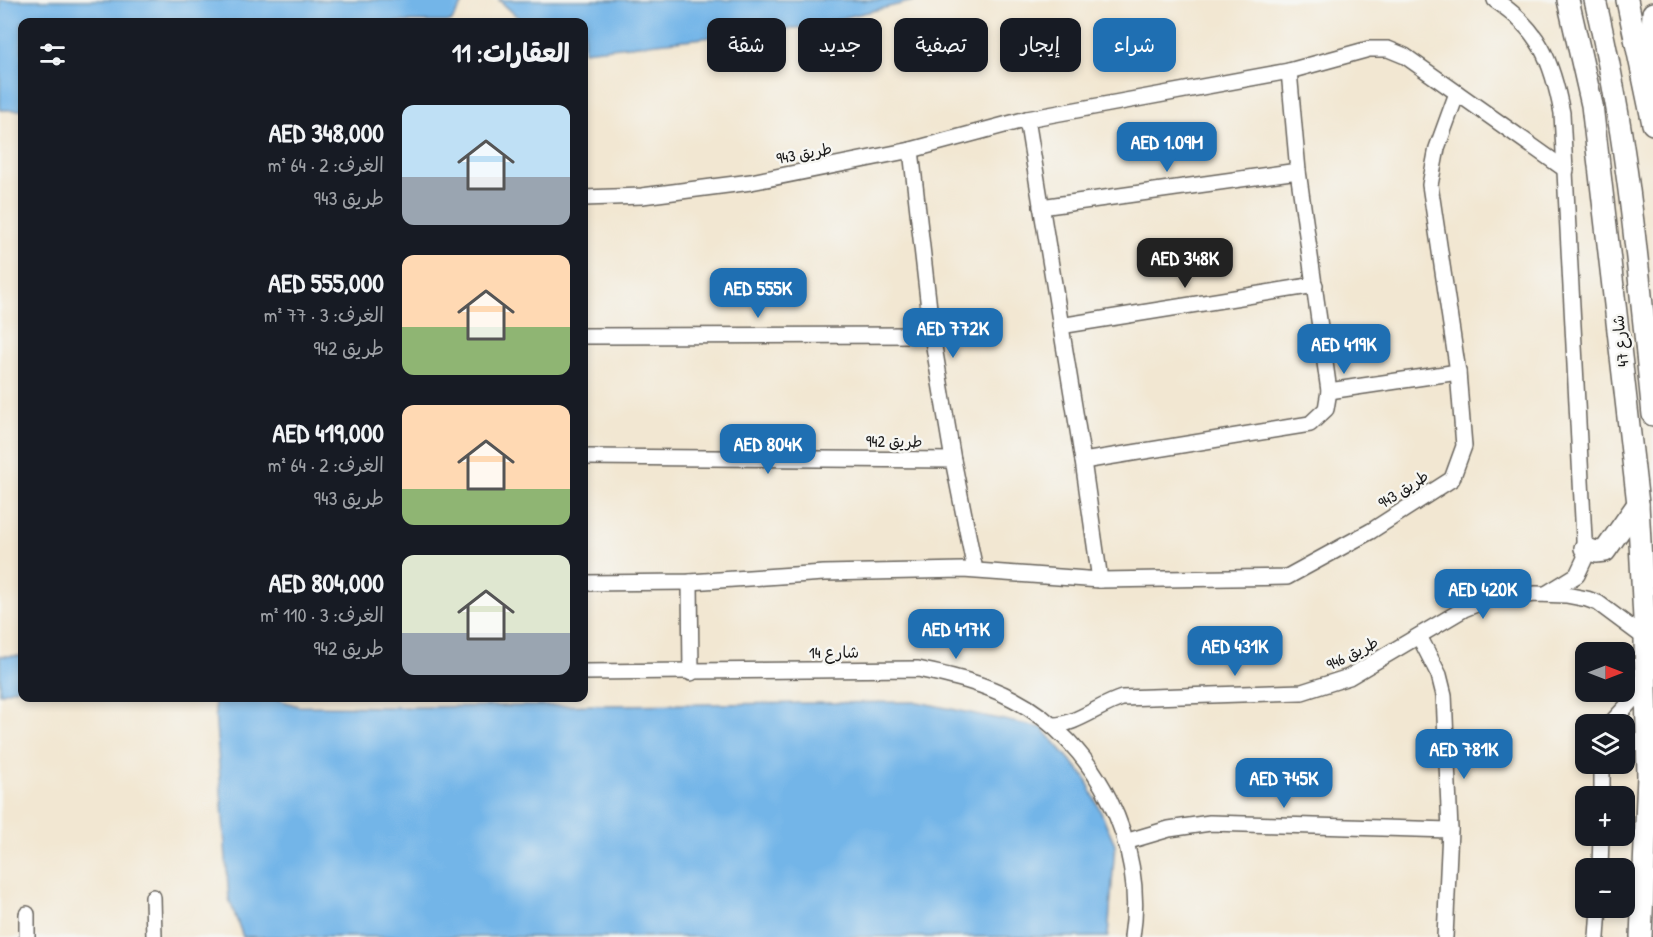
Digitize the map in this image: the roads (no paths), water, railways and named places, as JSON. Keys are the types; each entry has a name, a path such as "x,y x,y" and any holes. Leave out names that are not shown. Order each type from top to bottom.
{"street":[{"path":"1495,0 1524,21 1544,51 1562,112 1585,548 1583,565 1577,575 1546,594"},
{"name":"شارع 47","path":"1568,0 1592,105 1638,504 1647,684 1648,776 1641,937"},
{"path":"1595,0 1611,67 1626,154 1653,415"},
{"path":"1627,0 1653,124"},
{"path":"1648,98 1653,13"},
{"name":"طريق 943","path":"588,198 642,196 751,182 911,150 1027,119 1289,71 1369,49 1388,49 1406,56 1566,170"},
{"path":"1083,461 1310,423 1326,410 1329,391 1298,171 1289,71"},
{"name":"طريق 943","path":"588,583 690,582 824,573 975,570 1100,580 1287,577 1371,531 1452,478 1464,446 1458,372 1430,185 1437,148 1457,93"},
{"path":"1027,119 1083,461 1100,580"},
{"path":"911,150 932,335 953,460 975,570"},
{"path":"1041,207 1298,171"},
{"path":"1060,326 1315,285"},
{"path":"588,336 932,335"},
{"path":"1329,391 1458,372"},
{"name":"طريق 942","path":"588,457 953,460"},
{"path":"1585,548 1596,552 1605,551 1638,504"},
{"path":"690,582 691,673"},
{"name":"طريق 946","path":"1052,725 1068,723 1099,706 1122,698 1302,692 1318,689 1349,677 1464,609 1489,600 1546,594 1566,595 1598,603 1645,638"},
{"path":"1419,636 1439,675 1444,695 1450,830 1445,937"},
{"name":"شارع 14","path":"588,672 691,673 918,669 964,679 1014,699 1052,725 1089,764 1106,793 1125,842 1134,900 1132,937"},
{"path":"1619,714 1647,684"},
{"path":"1125,842 1168,829 1210,823 1450,830"},
{"path":"153,897 154,937"},
{"path":"27,914 27,937"},
{"path":"1597,937 1598,918"}],"water":[{"path":"0,0 465,0 454,18 18,18 18,110 0,110"},
{"path":"499,0 918,0 843,18 798,18 798,28 786,29 786,18 707,18 707,38 588,51 588,18 519,18"},
{"path":"0,656 18,656 18,687 0,694"},
{"path":"214,702 286,702 298,706 413,707 918,702 1042,728 1085,777 1115,844 1108,937 243,937 229,899"}]}
